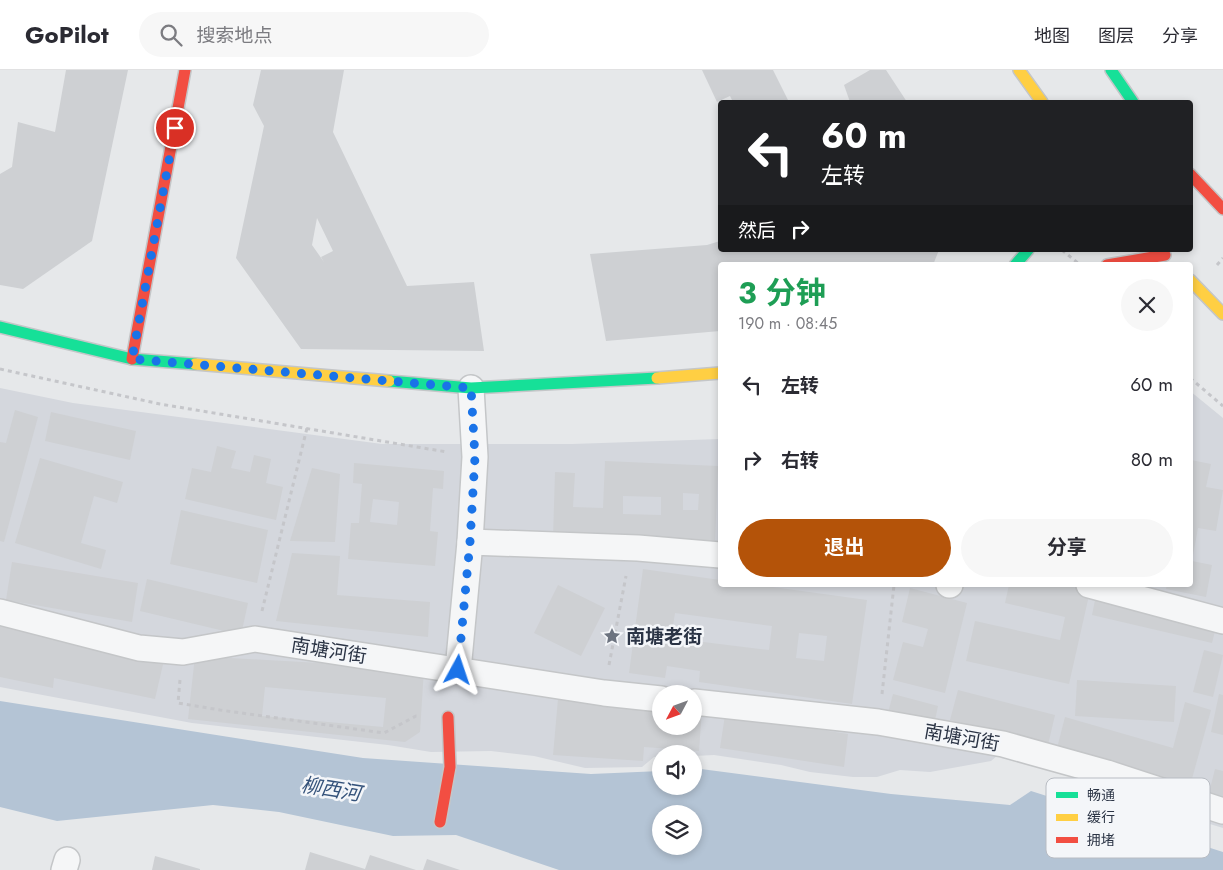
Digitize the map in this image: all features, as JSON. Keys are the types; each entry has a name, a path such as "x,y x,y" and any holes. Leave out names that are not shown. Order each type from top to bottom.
{"street":[{"path":"132,359 185,70"},
{"path":"1019,70 1041,100"},
{"path":"1111,70 1132,100"},
{"path":"1193,177 1223,209"},
{"path":"1019,262 1027,252"},
{"path":"1120,262 1163,252 1172,262"},
{"path":"1193,283 1223,314"},
{"path":"0,327 132,359 471,388 637,380 718,373"},
{"path":"458,670 470,542 475,457 471,388"},
{"path":"470,542 632,548 718,555"},
{"path":"1096,587 1223,621"},
{"name":"南塘河街","path":"0,612 139,648 183,652 255,639 604,693 652,698"},
{"name":"南塘河街","path":"702,703 878,722 1003,744 1122,778"},
{"path":"440,822 450,767 448,717"},
{"name":"南塘河街","path":"1210,807 1223,811"}],"path":[{"path":"1065,252 1077,262"},
{"path":"0,370 160,404 475,457"},
{"path":"1193,381 1223,406"},
{"path":"255,639 307,428"},
{"path":"604,693 632,548"},
{"path":"878,722 894,587"},
{"path":"183,652 178,703 384,733 416,716 424,716"}],"shaded area":[{"name":"南塘老街","path":"0,388 73,403 382,444 572,444 718,439 718,587 1193,587 1193,393 1223,418 1223,828 1210,824 1210,778 1099,778 1096,773 1004,750 991,761 930,772 900,770 877,777 853,777 810,772 781,765 714,755 702,756 702,745 652,745 652,759 642,767 585,768 534,756 491,751 431,752 388,745 192,723 0,687"}],"water":[{"name":"柳西河","path":"0,701 363,758 591,774 652,771 652,795 702,795 702,769 891,794 1010,805 1031,791 1046,796 1046,858 1210,858 1210,848 1223,852 1223,870 559,870 456,835 393,836 279,812 213,805 57,821 0,807"}],"building":[{"path":"66,70 128,70 92,241 23,289 0,285 0,174 12,167 18,122 55,132"},
{"path":"261,70 344,70 333,132 407,286 474,282 484,351 301,349 236,258 264,126 253,105","holes":["317,218 333,251 321,257 324,262 312,245"]},
{"path":"702,70 773,70 788,100 732,100 730,96 717,102"},
{"path":"870,70 886,70 906,100 849,100 844,85"},
{"path":"718,242 718,252 938,252 934,262 718,262 718,331 606,341 590,254 707,245"},
{"path":"15,410 38,417 4,542 0,541 0,442 6,443"},
{"path":"51,412 136,431 130,460 45,441"},
{"path":"217,446 236,451 231,468 250,472 254,455 271,459 266,483 283,487 276,520 185,499 192,468 211,472"},
{"path":"40,458 123,482 117,503 94,496 81,543 106,550 101,569 15,543"},
{"path":"1193,460 1211,464 1206,487 1223,490 1216,531 1198,528 1193,556"},
{"path":"605,461 718,466 715,545 553,538 555,472 575,473 573,507 603,508","holes":["683,493 699,494 698,510 683,510","623,496 661,497 661,515 623,514"]},
{"path":"354,463 444,471 443,489 433,488 430,531 438,532 435,566 348,559 351,523 359,523 362,484 353,483","holes":["373,499 399,502 397,525 370,522"]},
{"path":"312,468 340,474 335,542 290,541"},
{"path":"181,510 268,530 257,583 170,564"},
{"path":"292,553 340,556 337,595 430,602 428,637 276,621"},
{"path":"1193,561 1212,565 1206,597 1166,589 1166,587 1193,587"},
{"path":"12,562 138,583 132,622 6,600"},
{"path":"643,569 718,580 718,587 773,587 867,600 852,704 699,682 700,671 667,666 665,678 629,673","holes":["675,613 772,626 769,650 671,638","799,633 827,636 824,661 796,658"]},
{"path":"147,579 248,603 241,635 140,611"},
{"path":"558,585 605,608 581,656 534,633"},
{"path":"1009,587 1073,587 1090,591 1069,684 966,661 975,621 1060,640 1065,617 1005,603"},
{"path":"910,588 967,603 945,693 893,680 903,642 923,647 928,629 902,622"},
{"path":"1097,590 1218,619 1212,643 1092,615"},
{"path":"0,626 164,660 155,699 54,678 53,688 0,677"},
{"path":"1204,650 1223,655 1213,697 1193,692"},
{"path":"195,656 424,669 420,732 405,742 188,719","holes":["265,687 386,698 383,727 262,716"]},
{"path":"1077,680 1176,686 1174,722 1075,716"},
{"path":"958,690 1055,715 1048,745 950,720"},
{"path":"893,694 938,706 934,725 888,713"},
{"path":"1219,694 1223,695 1223,735 1211,732"},
{"path":"558,699 652,705 652,735 700,735 699,745 652,745 652,748 644,747 643,761 553,755"},
{"path":"1185,702 1211,710 1192,778 1162,778 1057,748 1065,717 1173,748"},
{"path":"725,715 848,734 844,767 720,748"},
{"path":"1215,769 1223,771 1223,796 1210,793"},
{"path":"310,852 365,869 370,855 416,870 305,870"},
{"path":"155,856 200,869 200,870 152,870"},
{"path":"427,859 460,870 423,870"}],"traffic: fast":[{"path":"1111,70 1132,100"},
{"path":"1018,262 1026,252"},
{"path":"0,327 132,359 195,364"},
{"path":"389,381 471,388 657,378"}],"traffic: slow":[{"path":"1019,70 1041,100"},
{"path":"1193,283 1223,314"},
{"path":"195,364 389,381"},
{"path":"657,378 718,373"}],"traffic: jam":[{"path":"132,359 185,70"},
{"path":"1193,177 1223,209"},
{"path":"1124,262 1165,255"},
{"path":"440,822 450,767 448,717"}],"place":[{"name":"南塘老街","path":"612,636"}],"route":[{"path":"175,128 132,359 471,388 475,457 470,542 458,670"}]}
